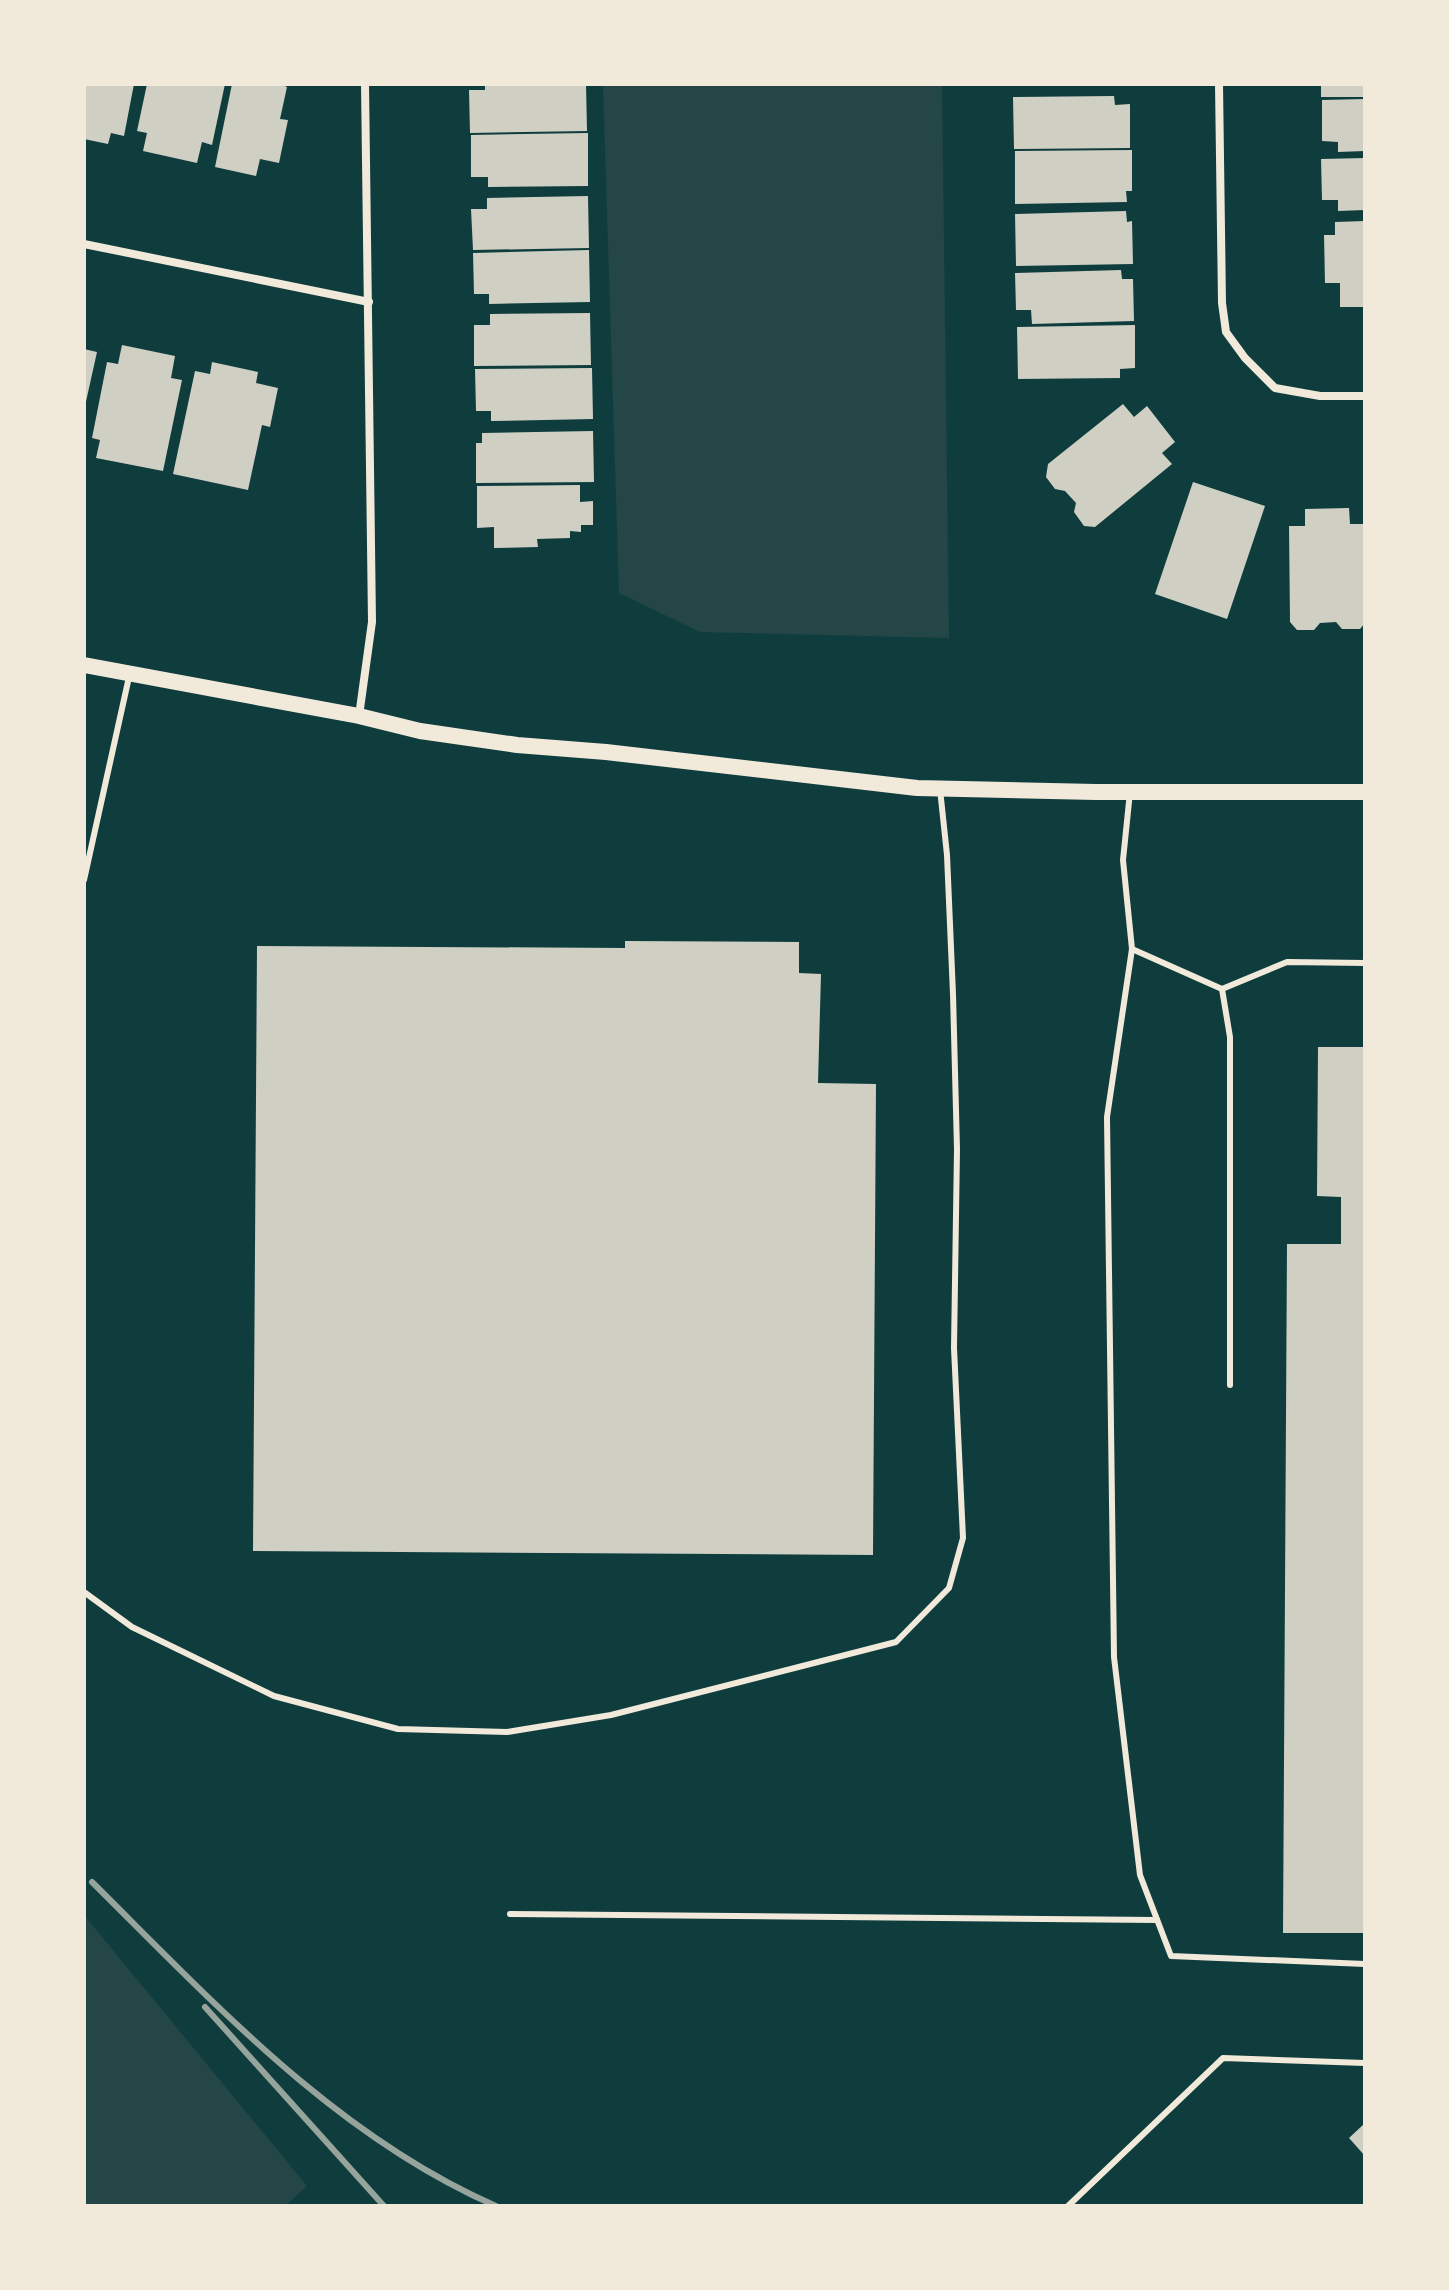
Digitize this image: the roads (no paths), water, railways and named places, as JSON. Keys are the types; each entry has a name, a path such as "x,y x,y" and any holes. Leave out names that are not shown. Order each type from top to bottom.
{"main road":[{"path":"84,665 359,716 420,731 517,745 606,752 917,788 1365,792"}],"street":[{"path":"359,716 372,622 365,84"},
{"path":"1219,84 1222,303 1226,332 1245,358 1275,388 1320,396 1365,396"},
{"path":"84,244 369,302"}],"lane":[{"path":"84,880 129,674"},
{"path":"84,1592 132,1627 274,1696 398,1729 507,1732 611,1715 896,1642 949,1588 963,1538 954,1348 957,1149 953,994 947,855 940,789"},
{"path":"1130,792 1123,860 1132,949 1107,1117 1114,1657 1140,1875 1171,1956 1365,1964"},
{"path":"1132,949 1222,989 1287,962 1365,963"},
{"path":"1222,989 1230,1037 1230,1385"},
{"path":"510,1914 1157,1920"},
{"path":"1068,2206 1223,2058 1365,2063"}],"railway":[{"path":"92,1882 231,2019 330,2105 438,2177 496,2206"},
{"path":"205,2007 384,2206"}]}
